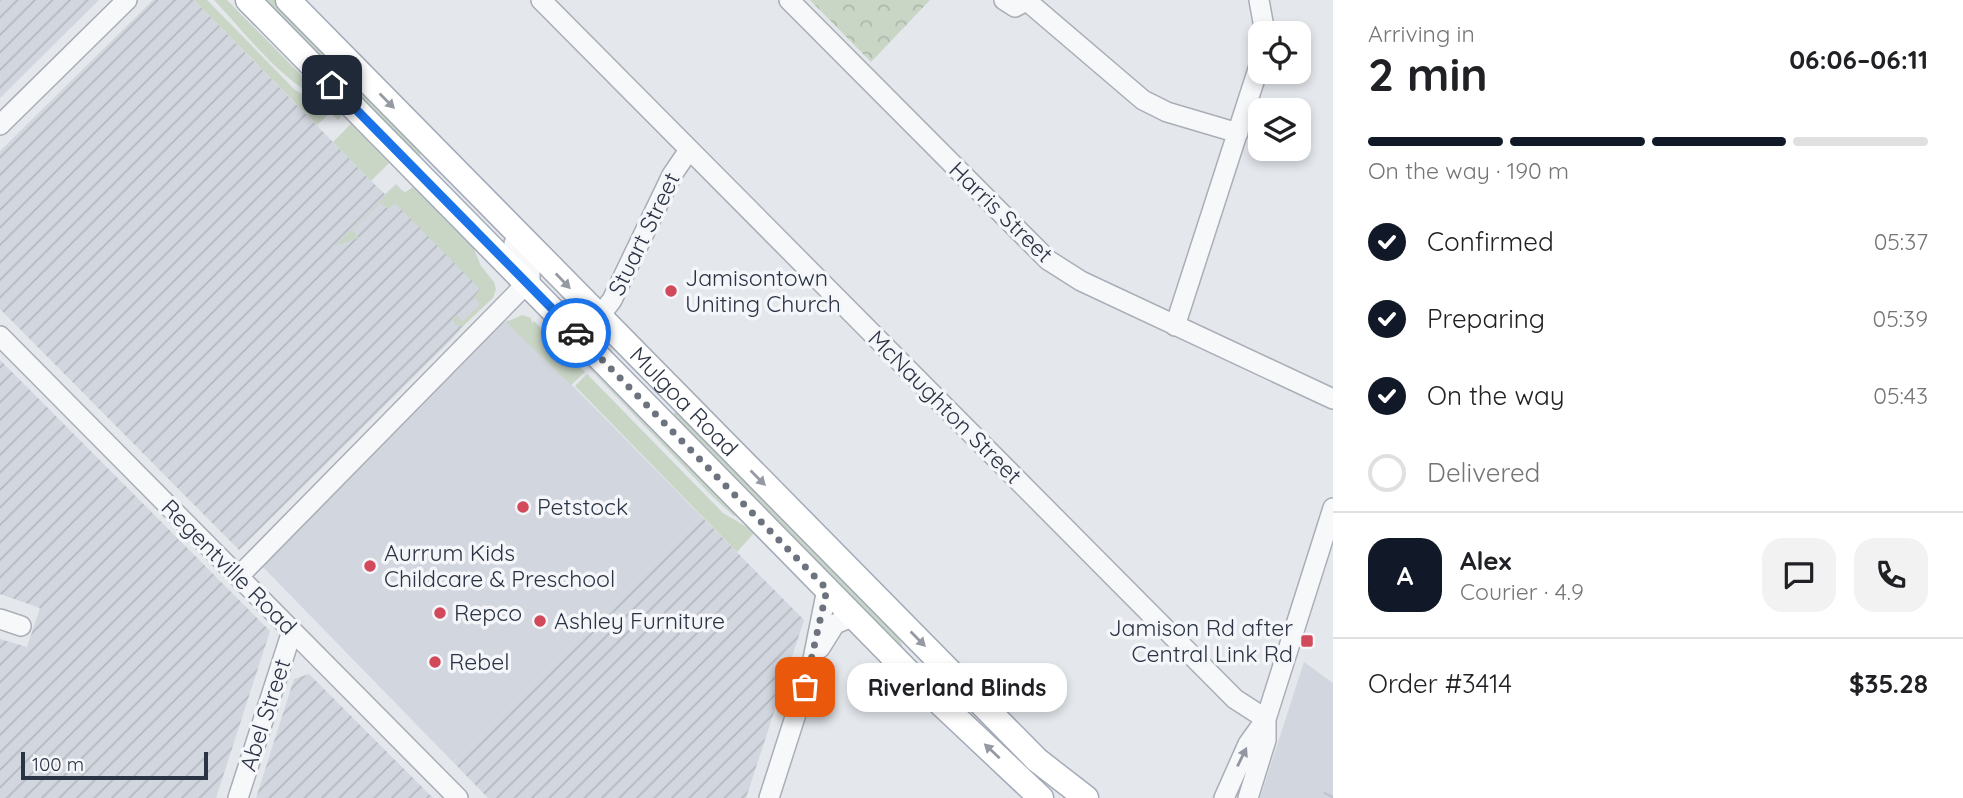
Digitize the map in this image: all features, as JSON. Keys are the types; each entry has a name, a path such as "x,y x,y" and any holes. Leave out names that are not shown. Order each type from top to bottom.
{"main road":[{"path":"232,0 301,69 332,85"},
{"name":"Mulgoa Road","path":"248,0 921,685 1041,798"},
{"name":"Mulgoa Road","path":"288,0 1037,760 1086,798"}],"street":[{"path":"0,125 127,0"},
{"name":"McNaughton Street","path":"541,0 1235,699 1266,719"},
{"name":"Harris Street","path":"789,0 1041,255 1081,281 1333,399"},
{"path":"1004,0 1015,7 1027,1 1143,100 1167,112 1238,134"},
{"path":"1259,0 1263,21"},
{"path":"1175,326 1253,84"},
{"path":"239,576 527,283 533,272 526,256 448,175 435,149"},
{"name":"Stuart Street","path":"599,317 612,300 672,175 690,150"},
{"name":"Regentville Road","path":"0,336 458,798"},
{"path":"1248,798 1266,740 1266,719 1333,508"},
{"path":"769,798 812,664 827,589"},
{"path":"812,664 831,628 854,616"},
{"path":"0,619 21,625"},
{"name":"Abel Street","path":"238,798 292,631"},
{"path":"1224,798 1248,744 1266,719"}],"shaded area":[{"path":"0,0 99,0 0,98"},
{"path":"153,0 194,0 371,181 385,194 396,184 493,282 495,289 451,340 239,550 0,309 0,151"},
{"path":"508,320 701,516 453,762 260,564 487,333"},
{"path":"0,360 270,631 216,798 0,798 0,639 27,647 40,608 0,594"},
{"path":"701,516 804,620 746,798 488,798 453,762"},
{"path":"1304,662 1333,683 1333,798 1260,798"},
{"path":"309,674 433,798 256,798 294,679"}],"green space":[{"path":"194,0 207,0 295,90 342,116 338,120 330,113 317,125"},
{"path":"214,0 227,0 302,76 327,93 340,108 321,100 287,76 256,47"},
{"path":"258,0 278,0 426,149 415,159"},
{"path":"810,0 930,0 871,62"},
{"path":"351,124 389,163 371,181 333,142"},
{"path":"396,185 404,193 413,187 474,249 481,266 494,282 496,289 493,298 463,326 456,325 452,319 456,315 463,321 480,304 474,297 480,289 395,203 388,209 380,203 352,230 359,238 335,246"},
{"path":"522,315 531,318 532,323 534,321 585,372 571,385 506,322"},
{"path":"555,333 640,418 667,436 746,520 733,515 713,497"},
{"path":"587,374 723,513 755,532 737,552 575,386"},
{"path":"679,408 854,587 899,638 904,650 900,654 670,418"}],"way so far":[{"path":"576,333 827,589 805,687"}],"place":[{"name":"Jamisontown Uniting Church","path":"671,291"},
{"name":"Petstock","path":"523,507"},
{"name":"Aurrum Kids Childcare & Preschool","path":"370,566"},
{"name":"Repco","path":"440,613"},
{"name":"Ashley Furniture","path":"540,621"},
{"name":"Jamison Rd after Central Link Rd","path":"1307,641"},
{"name":"Rebel","path":"435,662"},
{"name":"Riverland Blinds","path":"805,687"}],"route":[{"path":"332,85 576,333"}]}
